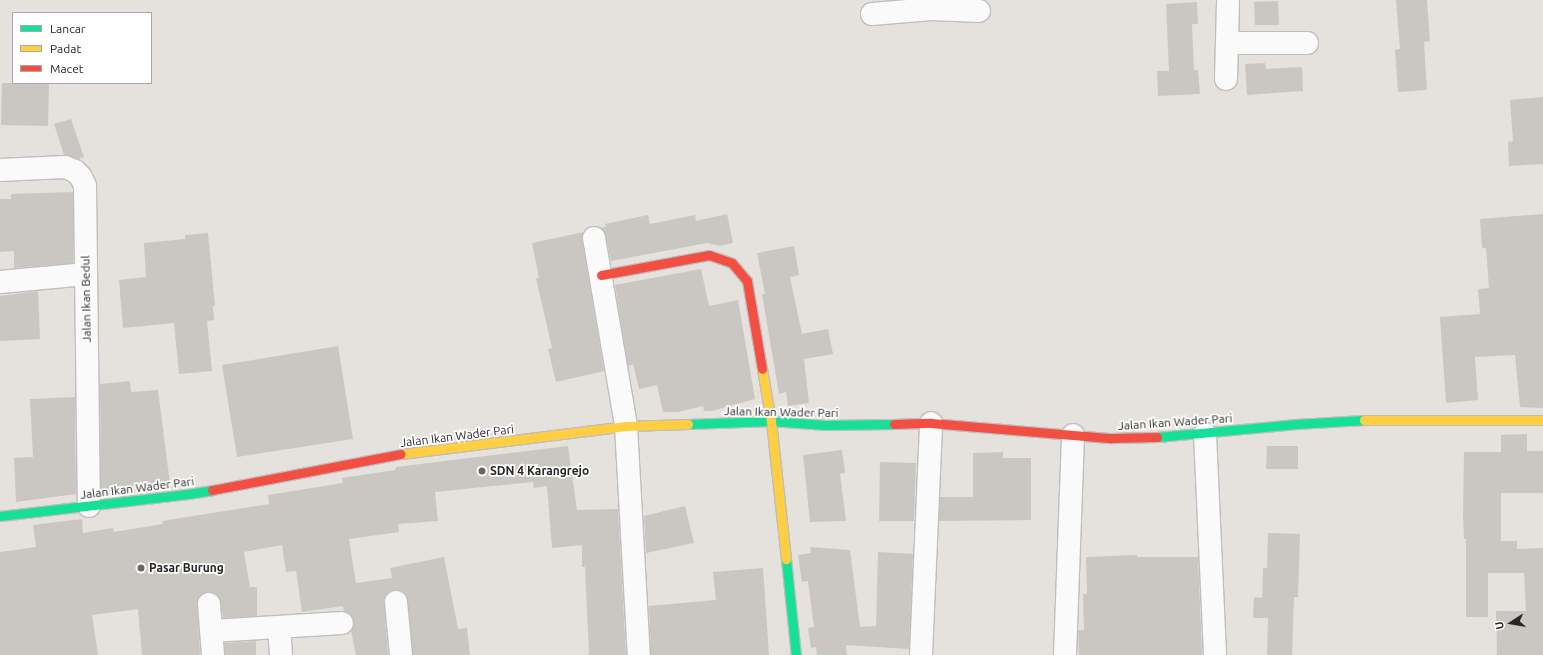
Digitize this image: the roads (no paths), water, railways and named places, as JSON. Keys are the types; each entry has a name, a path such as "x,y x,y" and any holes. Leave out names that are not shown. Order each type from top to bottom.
{"street":[{"path":"1226,79 1228,0"},
{"path":"872,14 932,5 979,10"},
{"path":"1227,43 1307,43"},
{"name":"Jalan Ikan Bedul","path":"0,170 65,167 75,171 81,177 85,186 89,506"},
{"path":"594,238 626,426 639,655"},
{"path":"601,275 709,255 732,263 747,281 771,421 796,655"},
{"path":"0,282 86,274"},
{"name":"Jalan Ikan Wader Pari","path":"0,516 188,494 394,456 626,426 771,421 826,424 931,423 1118,438 1205,434 1296,424 1388,419 1543,420"},
{"path":"921,655 931,423"},
{"path":"1205,434 1214,655"},
{"path":"1065,655 1073,435"},
{"path":"396,602 401,655"},
{"path":"209,604 213,655"},
{"path":"212,631 342,623"},
{"path":"279,627 281,655"}],"place":[{"name":"SDN 4 Karangrejo","path":"482,471"},
{"name":"Pasar Burung","path":"141,568"}]}
